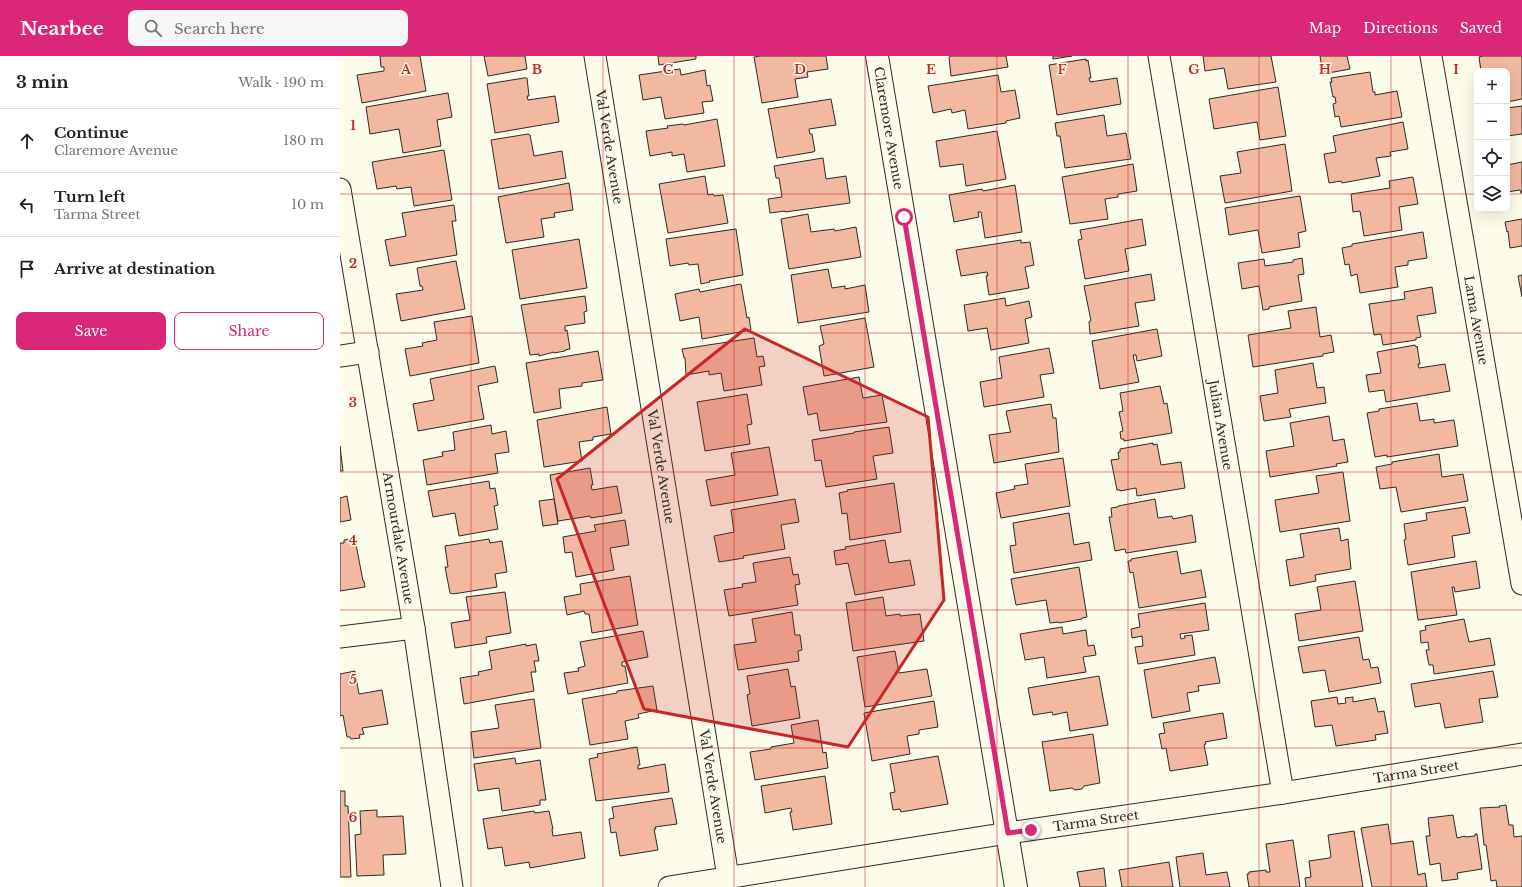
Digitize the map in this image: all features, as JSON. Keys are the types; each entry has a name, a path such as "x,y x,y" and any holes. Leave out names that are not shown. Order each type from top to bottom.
{"street":[{"name":"Val Verde Avenue","path":"595,56 622,214 728,877"},
{"name":"Claremore Avenue","path":"877,56 1016,887"},
{"name":"Julian Avenue","path":"1159,56 1283,793"},
{"name":"Lama Avenue","path":"1431,56 1522,584"},
{"name":"Armourdale Avenue","path":"340,189 414,628 452,887"},
{"path":"340,356 368,352"},
{"path":"340,637 414,628"},
{"name":"Tarma Street","path":"669,887 1008,833 1283,793 1522,754"}],"highlighted area":[{"path":"745,329 928,417 944,600 848,747 644,709 557,479"}],"building":[{"path":"380,56 420,56 426,91 362,103 357,75 384,71 384,67 381,67"},
{"path":"484,56 525,56 527,69 488,76"},
{"path":"658,56 696,56 696,59 659,65"},
{"path":"826,56 828,69 807,72 808,77 795,79 798,97 762,103 754,57"},
{"path":"1006,56 1008,67 951,76 949,57"},
{"path":"1053,56 1072,56 1053,59"},
{"path":"1203,56 1271,56 1276,82 1228,89 1224,68 1205,71"},
{"path":"1320,56 1347,56 1350,69 1323,74"},
{"path":"1522,56 1522,99 1510,101 1510,68 1481,68 1479,57"},
{"path":"1086,59 1086,61 1088,60 1091,78 1089,78 1090,82 1117,78 1121,104 1057,115 1049,65"},
{"path":"680,69 681,75 705,70 707,86 710,85 713,101 702,102 704,113 665,119 661,97 643,100 639,75"},
{"path":"1370,72 1373,92 1375,92 1375,95 1397,91 1402,117 1341,127 1339,116 1335,117 1333,104 1336,103 1335,97 1333,97 1330,82 1332,82 1331,78"},
{"path":"998,75 1001,92 1015,90 1020,118 1006,121 1006,123 968,129 965,110 952,113 951,109 933,113 928,86"},
{"path":"527,78 528,100 555,96 559,122 495,133 487,84"},
{"path":"1278,87 1286,136 1260,140 1257,122 1214,129 1209,99"},
{"path":"448,93 452,117 437,120 441,146 403,153 399,129 370,134 366,107"},
{"path":"831,99 836,125 809,129 810,134 812,134 815,151 777,158 768,109"},
{"path":"1522,106 1522,134 1510,136 1510,108"},
{"path":"1104,115 1107,136 1126,133 1131,159 1065,168 1060,136 1057,136 1055,123"},
{"path":"717,119 725,166 687,172 684,154 672,156 672,152 650,156 646,131 668,128 667,126 684,125"},
{"path":"1403,122 1408,149 1390,152 1391,156 1376,158 1380,176 1342,183 1341,181 1329,183 1324,154 1336,152 1333,136"},
{"path":"997,131 1006,179 966,186 963,164 940,167 936,141"},
{"path":"528,134 530,135 534,156 562,151 566,178 499,189 491,140"},
{"path":"1285,144 1292,191 1225,203 1220,176 1241,173 1237,152"},
{"path":"444,150 452,200 414,206 411,187 397,189 396,186 377,189 372,162"},
{"path":"823,158 826,179 846,176 850,203 770,213 768,199 782,197 779,178 776,178 774,166"},
{"path":"1522,162 1522,193 1520,190 1510,192 1510,164"},
{"path":"1133,164 1137,191 1118,194 1118,197 1105,199 1108,219 1070,224 1062,177"},
{"path":"705,176 708,195 723,195 728,223 668,233 659,184"},
{"path":"1413,177 1418,204 1399,207 1402,230 1364,236 1360,211 1353,212 1351,194 1390,188 1389,181"},
{"path":"569,183 573,210 554,213 555,217 541,219 544,237 506,243 498,197"},
{"path":"1015,185 1022,232 985,238 981,212 978,212 979,217 954,222 949,195"},
{"path":"1300,196 1306,231 1298,233 1300,247 1262,253 1258,230 1229,235 1225,208"},
{"path":"454,205 456,221 452,221 457,255 390,266 385,240 406,236 402,213"},
{"path":"808,214 811,232 834,229 835,231 856,227 861,257 789,269 781,219"},
{"path":"1142,219 1146,245 1125,249 1129,271 1085,279 1078,240 1082,239 1080,230"},
{"path":"1522,219 1522,246 1510,248 1508,231 1507,232 1505,222"},
{"path":"736,229 743,275 709,281 710,282 701,284 698,264 689,265 688,263 670,266 666,239"},
{"path":"1423,232 1427,258 1408,261 1408,265 1395,267 1398,287 1360,293 1357,274 1351,276 1349,264 1345,265 1342,248 1352,246 1352,244"},
{"path":"579,239 587,288 520,299 512,250"},
{"path":"1021,240 1021,243 1030,242 1034,265 1025,267 1029,288 989,295 986,276 988,276 987,272 961,276 956,250"},
{"path":"1302,258 1304,274 1298,275 1302,301 1269,307 1269,309 1263,310 1259,286 1242,289 1238,263 1264,259 1265,266 1293,262 1293,260"},
{"path":"456,261 465,309 401,321 396,294 423,290 422,286 420,286 417,268"},
{"path":"828,269 832,288 845,286 845,289 865,285 869,312 798,323 791,275"},
{"path":"1151,274 1155,300 1135,303 1139,326 1090,334 1089,322 1091,321 1084,286"},
{"path":"1522,275 1522,297 1518,276"},
{"path":"741,284 747,318 749,317 751,330 702,339 699,317 680,321 675,294 699,289 700,292"},
{"path":"1432,287 1436,313 1417,316 1421,337 1416,338 1416,340 1383,345 1381,334 1374,335 1369,304 1405,299 1404,292"},
{"path":"585,296 587,311 584,312 585,323 565,326 570,349 539,356 539,354 530,355 521,305"},
{"path":"1005,298 1006,306 1029,301 1032,317 1025,319 1029,343 991,350 987,328 968,331 964,305"},
{"path":"1316,307 1320,337 1331,335 1334,352 1323,354 1323,356 1253,367 1248,335 1291,328 1288,311"},
{"path":"472,316 479,363 410,376 405,349 423,346 422,343 437,340 434,322"},
{"path":"865,318 874,367 824,376 819,346 824,344 820,326"},
{"path":"1157,329 1162,356 1137,361 1136,355 1133,355 1139,382 1100,389 1092,341"},
{"path":"754,338 757,357 763,356 765,366 759,367 762,385 724,391 721,373 709,375 709,371 686,375 685,358 682,349"},
{"path":"1415,345 1416,347 1417,346 1420,364 1418,364 1419,368 1445,364 1450,391 1386,402 1384,390 1369,392 1366,375 1381,373 1377,352"},
{"path":"1049,348 1054,373 1040,375 1044,397 984,407 980,382 1002,378 999,357"},
{"path":"598,351 603,380 582,383 582,386 559,389 561,408 534,413 526,363"},
{"path":"1313,363 1317,388 1324,387 1326,403 1289,409 1291,417 1264,421 1260,396 1278,393 1275,370"},
{"path":"495,366 498,382 478,386 484,419 418,431 413,404 434,400 430,379"},
{"path":"859,377 863,398 882,395 887,422 820,431 817,413 808,415 803,387"},
{"path":"1160,386 1164,404 1167,403 1172,433 1124,441 1124,439 1121,439 1120,432 1123,431 1119,412 1123,411 1120,393"},
{"path":"747,394 752,424 747,425 750,444 705,451 697,402"},
{"path":"1417,403 1420,421 1434,419 1434,423 1454,420 1458,446 1387,457 1387,455 1375,457 1367,413 1379,411 1379,409"},
{"path":"1051,404 1053,418 1056,418 1059,452 994,463 989,435 1011,432 1006,411"},
{"path":"607,407 611,434 593,437 593,440 579,442 582,461 544,467 537,420"},
{"path":"1329,416 1333,441 1344,439 1348,462 1336,464 1337,466 1270,477 1266,451 1294,446 1290,423"},
{"path":"491,425 492,434 506,431 509,452 495,454 498,473 427,485 423,460 443,456 442,452 455,450 453,432"},
{"path":"889,427 893,453 873,456 877,479 826,487 821,460 815,461 812,440"},
{"path":"1153,443 1153,445 1157,444 1161,465 1181,462 1185,488 1137,496 1136,488 1120,491 1117,490 1111,460 1119,459 1118,452 1120,452 1120,449"},
{"path":"340,446 343,471 340,471"},
{"path":"769,447 778,495 711,506 706,480 735,475 731,453"},
{"path":"1439,454 1442,477 1463,474 1468,501 1401,512 1396,487 1380,489 1376,467 1392,464 1392,462"},
{"path":"1063,458 1070,506 1001,518 996,493 1015,489 1014,486 1028,484 1025,464"},
{"path":"590,468 593,485 591,485 592,490 617,486 622,513 558,521 550,475"},
{"path":"1343,472 1350,521 1280,532 1275,500 1319,493 1316,476"},
{"path":"489,481 490,489 495,488 498,505 494,506 498,529 459,536 455,513 433,517 428,491"},
{"path":"894,483 901,532 850,540 847,513 842,514 839,493 848,491 847,490"},
{"path":"347,496 351,520 340,522 340,498"},
{"path":"554,499 558,524 543,526 539,501"},
{"path":"795,499 799,522 781,525 785,549 743,556 744,558 719,562 714,536 734,532 731,510"},
{"path":"1155,499 1158,518 1172,516 1173,519 1192,515 1196,542 1126,553 1125,549 1115,551 1109,517 1112,517 1111,508"},
{"path":"1465,507 1470,533 1452,536 1455,557 1408,565 1404,540 1406,539 1404,524 1427,520 1426,513"},
{"path":"1069,513 1074,545 1089,542 1092,560 1014,573 1010,546 1016,545 1013,523"},
{"path":"625,520 629,545 610,548 614,570 576,577 572,552 565,553 563,537 596,531 594,525"},
{"path":"1339,528 1341,541 1348,539 1351,569 1315,575 1316,581 1290,586 1286,560 1304,557 1300,534"},
{"path":"355,539 365,587 340,591 340,543 344,543 344,540"},
{"path":"489,539 490,543 502,541 507,572 495,574 497,587 453,594 450,593 445,567 448,567 445,546"},
{"path":"885,540 889,563 910,560 915,585 855,595 848,563 836,565 834,551 846,549 845,547"},
{"path":"1177,551 1181,574 1201,570 1206,597 1139,608 1133,572 1130,573 1128,561 1131,561 1131,559"},
{"path":"790,557 793,575 798,574 800,584 795,585 798,605 729,616 724,590 743,587 742,584 756,582 753,563"},
{"path":"1476,561 1480,588 1455,592 1454,587 1452,587 1457,615 1418,620 1411,572"},
{"path":"1079,567 1087,617 1059,623 1050,623 1046,600 1016,605 1011,579"},
{"path":"630,576 638,625 592,633 589,614 585,614 584,611 567,615 564,597 581,594 580,584"},
{"path":"1355,581 1363,631 1299,641 1295,614 1321,610 1317,587"},
{"path":"505,592 511,633 486,637 487,643 455,648 451,623 470,620 466,597"},
{"path":"883,597 886,616 920,614 924,641 853,651 846,603"},
{"path":"1205,603 1209,630 1180,634 1181,639 1185,638 1184,636 1192,635 1195,655 1138,664 1135,647 1143,646 1142,636 1132,638 1131,629 1140,627 1138,614"},
{"path":"792,612 795,635 800,635 802,650 798,651 799,661 738,670 734,645 756,642 752,619"},
{"path":"1464,619 1469,642 1490,638 1495,665 1434,674 1433,665 1429,665 1426,650 1429,650 1428,642 1421,643 1420,631 1426,630 1425,626"},
{"path":"1062,627 1063,634 1086,630 1088,646 1094,645 1096,655 1083,657 1086,672 1047,678 1044,657 1025,660 1020,634"},
{"path":"643,631 648,657 622,662 622,666 625,666 628,683 568,694 564,673 579,671 578,668 585,666 580,642"},
{"path":"1359,637 1363,660 1369,659 1371,668 1378,667 1381,683 1329,692 1325,670 1303,673 1298,647"},
{"path":"526,644 526,646 536,644 539,661 534,661 536,672 531,672 534,691 464,704 460,678 479,675 478,672 492,669 489,651"},
{"path":"895,651 899,673 927,669 932,696 865,707 857,657"},
{"path":"1215,657 1220,683 1198,686 1199,691 1187,693 1190,711 1152,718 1144,670"},
{"path":"788,669 791,687 795,686 800,718 752,726 747,695 750,694 747,676"},
{"path":"355,671 359,694 382,690 388,724 362,728 364,734 359,735 360,738 351,739 350,737 347,737 343,715 340,716 340,674"},
{"path":"1493,671 1498,697 1479,699 1483,722 1445,728 1440,703 1415,707 1411,684"},
{"path":"1099,676 1108,725 1070,731 1067,712 1053,715 1052,712 1033,715 1028,688"},
{"path":"653,686 657,710 638,714 639,718 625,721 628,739 590,745 582,699 617,693 617,691"},
{"path":"1337,697 1338,704 1346,703 1345,698 1353,697 1353,702 1375,698 1378,712 1384,711 1388,733 1375,735 1376,740 1336,746 1332,725 1315,727 1311,701"},
{"path":"534,699 541,748 474,758 471,732 499,728 495,705"},
{"path":"934,701 938,727 919,730 919,734 907,736 910,754 872,761 864,713"},
{"path":"1223,713 1227,738 1205,742 1206,744 1204,745 1208,765 1170,771 1166,748 1162,749 1159,734 1165,733 1163,723"},
{"path":"818,720 823,753 826,752 828,768 755,780 750,752 771,749 771,747 794,743 791,725"},
{"path":"1093,734 1100,783 1084,786 1082,789 1075,790 1072,788 1050,791 1042,742"},
{"path":"637,747 640,765 638,765 638,769 665,764 669,792 596,801 589,759 598,757 597,754"},
{"path":"938,756 948,804 901,812 900,809 893,810 890,793 895,792 890,764"},
{"path":"515,758 516,764 540,760 546,800 540,800 540,805 502,811 499,788 478,791 474,764"},
{"path":"825,776 832,824 793,830 790,812 792,812 791,808 765,813 761,786"},
{"path":"340,791 345,791 345,806 348,806 351,877 340,877"},
{"path":"672,798 677,824 655,827 656,829 654,829 658,850 620,856 616,832 611,833 609,819 614,818 612,807"},
{"path":"1506,805 1509,825 1513,825 1514,837 1522,836 1522,887 1497,887 1496,880 1491,881 1486,845 1484,845 1480,808 1500,807 1499,806"},
{"path":"377,810 377,817 403,816 406,854 383,855 384,875 357,876 355,835 361,834 360,811"},
{"path":"534,811 535,813 549,811 553,836 581,832 585,858 530,868 529,862 505,866 502,847 488,849 483,819"},
{"path":"1453,815 1457,838 1475,836 1475,834 1477,834 1482,869 1457,873 1458,879 1442,881 1440,863 1430,865 1426,836 1430,836 1428,818"},
{"path":"1388,824 1391,844 1413,841 1418,875 1425,873 1427,887 1372,887 1361,828"},
{"path":"1354,831 1363,887 1306,887 1305,878 1311,877 1309,861 1331,857 1328,835"},
{"path":"1293,840 1300,887 1249,887 1247,874 1249,874 1249,872 1266,870 1266,872 1270,872 1266,844"},
{"path":"1203,853 1206,875 1227,872 1230,887 1180,887 1176,857"},
{"path":"1169,862 1173,887 1122,887 1119,870"},
{"path":"1104,868 1106,887 1080,887 1077,872"}],"route":[{"path":"904,217 1008,833 1031,830"}]}
